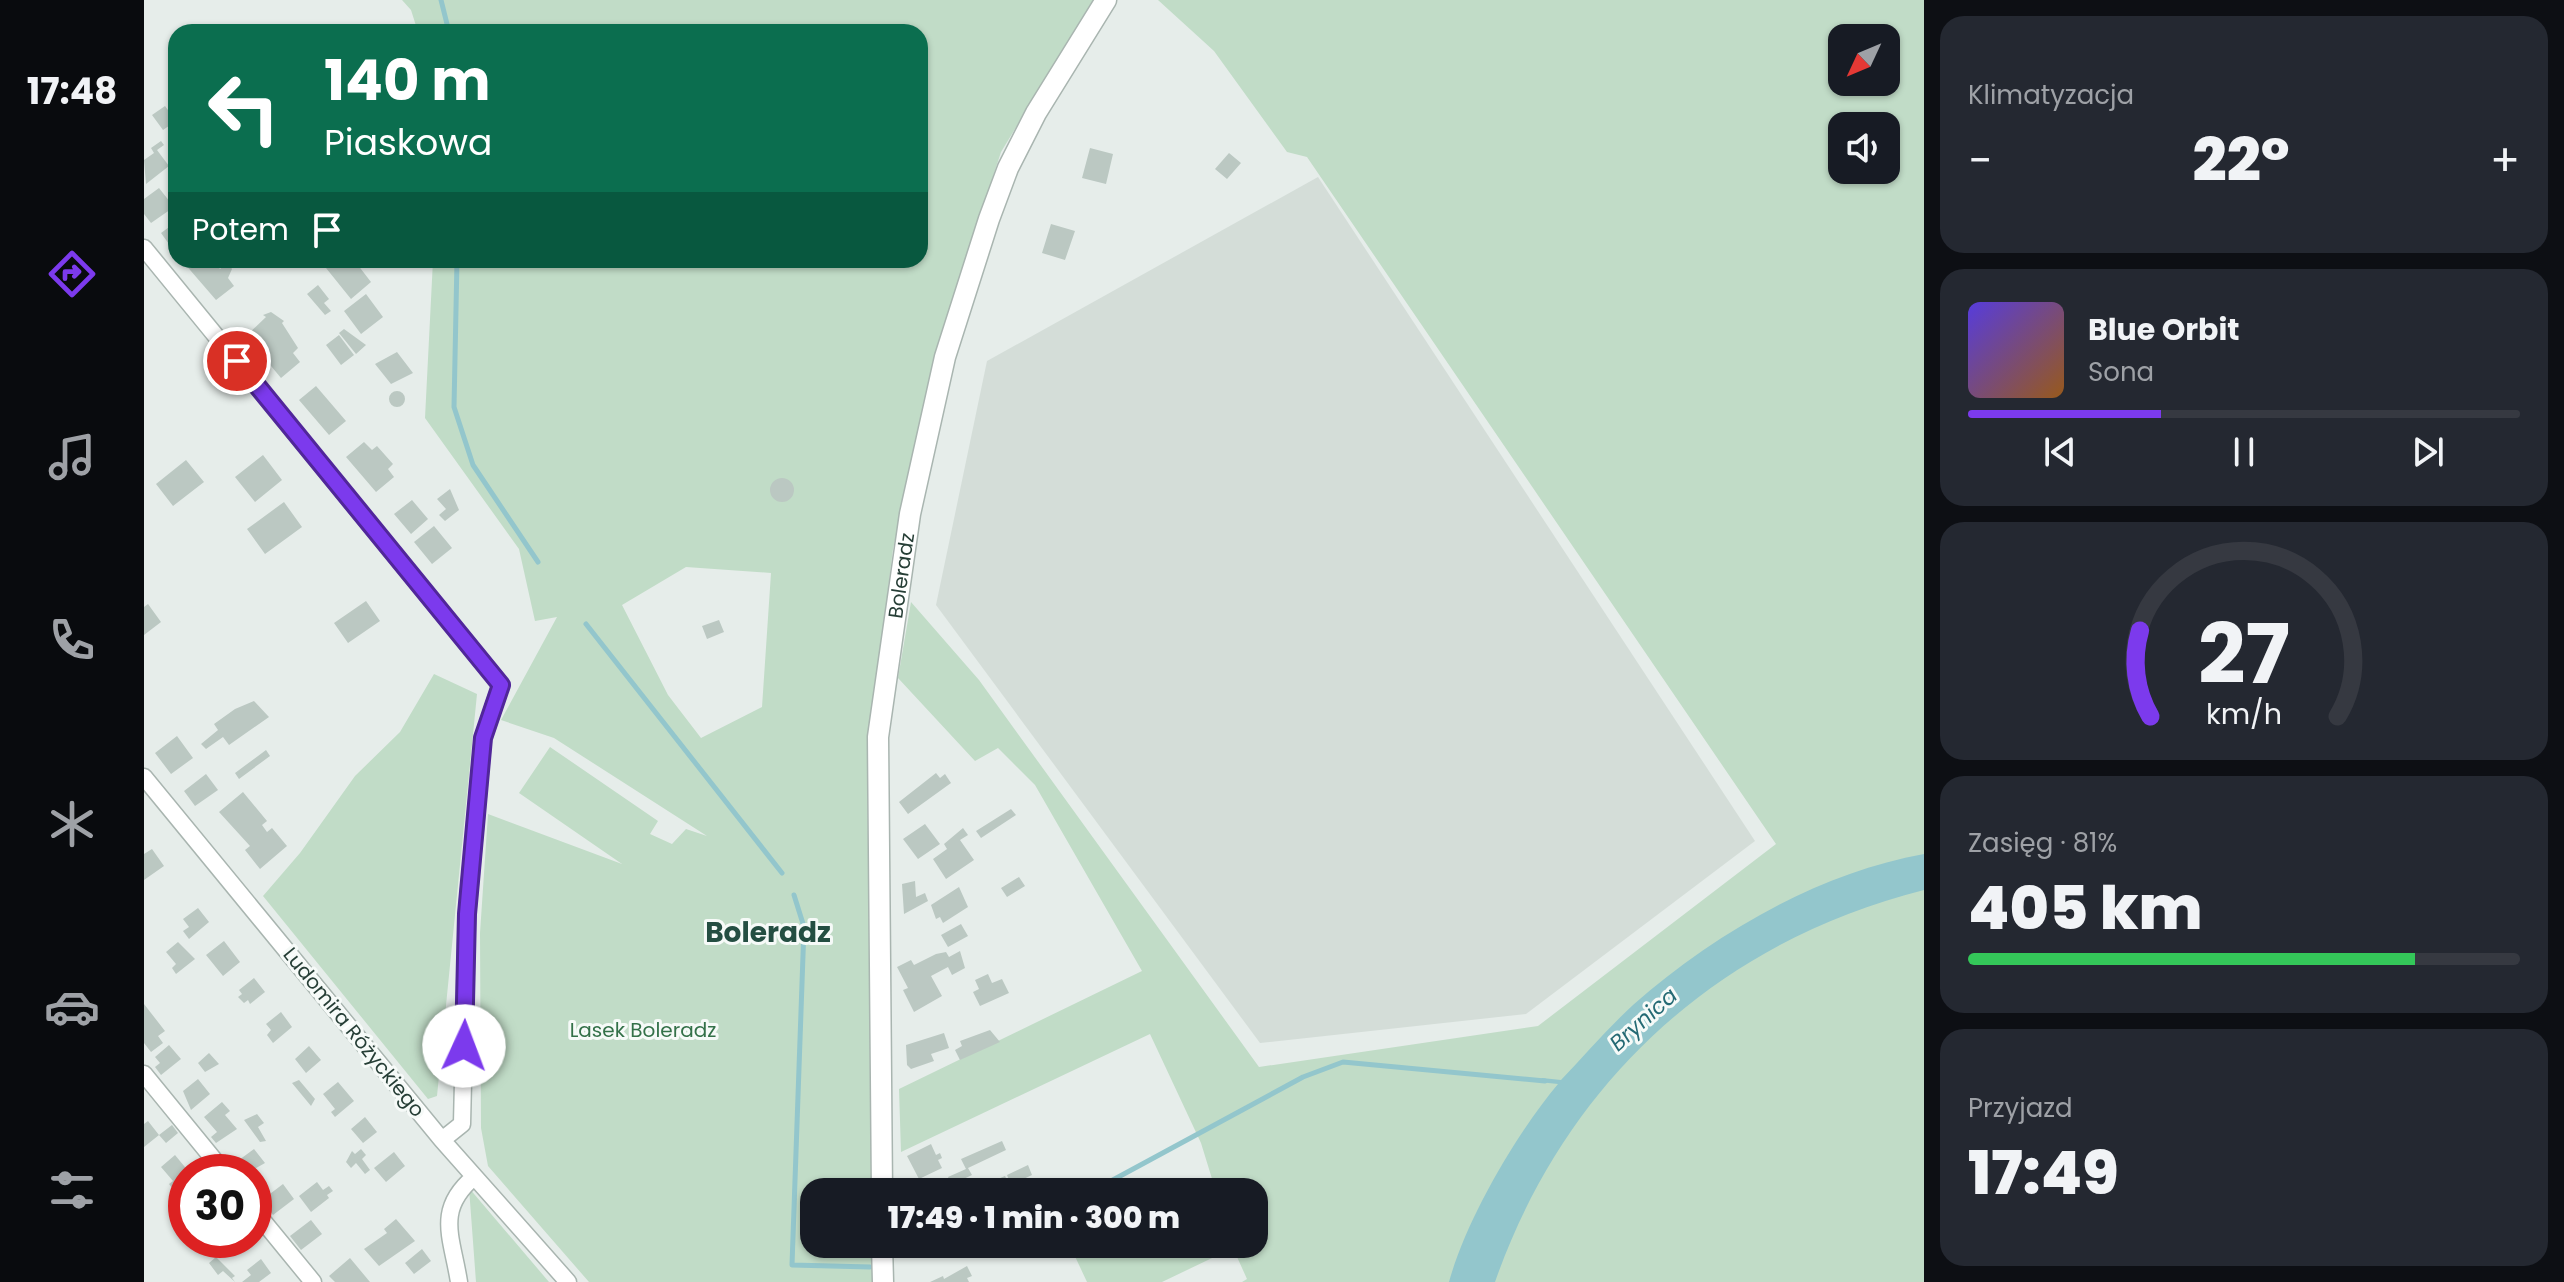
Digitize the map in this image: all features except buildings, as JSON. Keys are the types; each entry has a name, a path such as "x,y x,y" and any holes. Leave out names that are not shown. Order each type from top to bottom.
{"street":[{"name":"Boleradz","path":"882,1178 878,737 910,514 945,357 1008,168 1036,113 1106,0"},
{"path":"144,248 501,685 483,738 467,914 462,1124 442,1140"},
{"name":"Ludomira Różyckiego","path":"144,777 442,1140 568,1282"},
{"path":"144,1074 209,1154"},
{"path":"459,1282 447,1210 458,1191 474,1177"},
{"path":"272,1232 313,1282"},
{"path":"882,1258 883,1282"}],"shaded area":[{"path":"1318,177 1755,841 1526,1014 1260,1043 936,605 987,361"}],"green space":[{"name":"Lasek Boleradz","path":"402,0 1093,0 1001,152 939,342 893,549 867,756 872,1178 800,1178 800,1258 872,1258 873,1282 589,1282 488,1166 481,1128 480,933 488,814 622,864 519,793 550,747 658,821 650,834 672,844 686,829 707,836 554,738 501,720 557,617 535,621 519,549 425,418 433,268 928,268 928,24 415,24 411,10","holes":["686,567 771,573 762,707 701,738 668,695 622,605"]},
{"path":"1158,0 1924,0 1924,1282 1242,1282 1247,1279 1238,1258 1268,1258 1268,1178 1212,1178 1201,1143 1150,1034 901,1152 899,1089 1142,971 1035,785 998,748 975,761 898,678 911,602 979,680 1259,1067 1538,1026 1776,844 1307,157 1287,152 1214,51"},
{"path":"434,674 477,694 437,1096 428,1099 263,896 300,853 355,776 400,732"},
{"path":"469,1188 549,1282 476,1282"},
{"path":"1076,1258 1212,1258 1162,1282 1087,1282"}],"water":[{"name":"Brynica","path":"1924,854 1924,890 1849,914 1780,945 1716,984 1658,1030 1607,1084 1563,1144 1525,1210 1495,1282 1449,1282 1467,1232 1494,1178 1558,1084 1539,1082 1542,1078 1561,1080 1633,1005 1664,979 1733,931 1807,891 1884,863"}],"waterway":[{"path":"441,0 447,24"},
{"path":"457,268 454,407 473,465 538,562"},
{"path":"586,624 782,873"},
{"path":"794,895 804,927 792,1265 870,1267"},
{"path":"1116,1178 1303,1077 1343,1062 1545,1081"}],"district":[{"name":"Boleradz","path":"768,932"}],"route":[{"path":"237,361 416,585 501,685 483,738 467,914 464,1046"}]}
